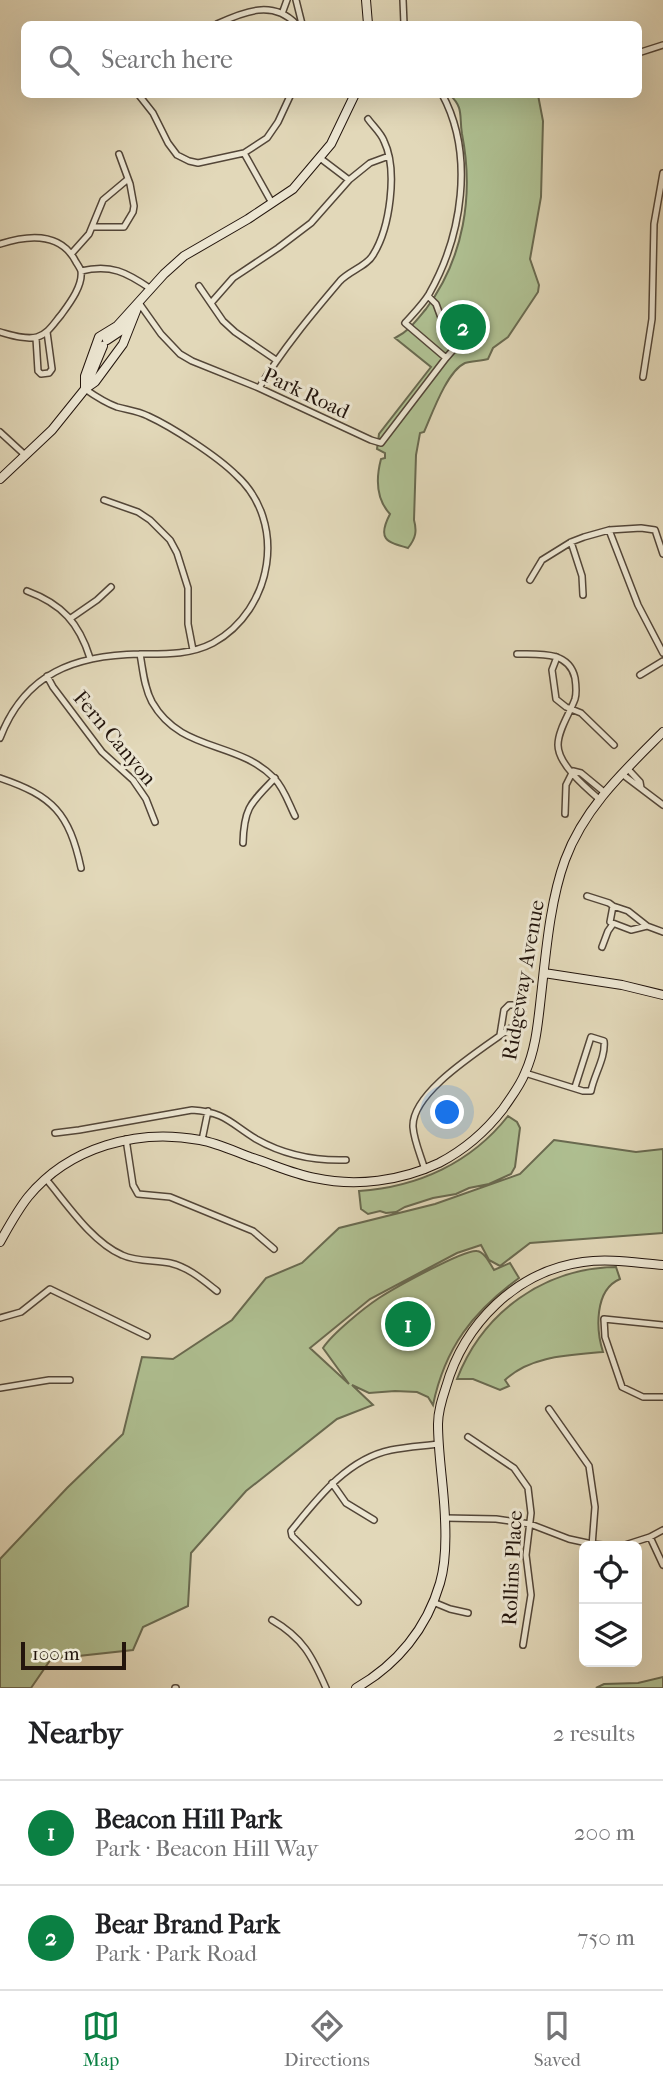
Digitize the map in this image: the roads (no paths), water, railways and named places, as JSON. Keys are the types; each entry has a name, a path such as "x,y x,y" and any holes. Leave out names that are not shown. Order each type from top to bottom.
{"street":[{"path":"283,11 286,0"},
{"path":"296,0 301,21"},
{"path":"366,0 368,21"},
{"path":"403,0 404,21"},
{"path":"225,21 263,7 283,11 293,21"},
{"path":"642,52 663,45"},
{"path":"141,98 177,155 198,163 244,153 267,138 289,98"},
{"path":"114,358 101,346 99,337 117,326 184,256 293,189 320,158 341,126 353,98"},
{"path":"428,296 436,304 453,350 446,358 405,323 428,296 453,239 458,215 458,146 453,117 444,98"},
{"path":"259,388 276,360 343,278 373,257 389,213 391,179 384,140 368,119"},
{"path":"244,153 272,203"},
{"path":"93,227 124,227 134,210 128,179 119,154"},
{"path":"211,303 233,278 311,223 349,180 370,163 389,156"},
{"path":"320,158 349,180"},
{"path":"643,377 652,319 654,224 663,173"},
{"path":"72,253 93,227 103,200 128,179"},
{"path":"0,244 18,238 40,237 62,244 72,253 81,271 69,304 47,332 36,338 0,332"},
{"path":"81,271 93,268 121,271 151,289"},
{"path":"199,286 235,332 276,360"},
{"path":"0,480 62,421 85,389 95,382 114,358 123,344 139,303"},
{"name":"Park Road","path":"139,303 180,354 192,361 382,443 446,358"},
{"path":"85,389 85,376 101,346 122,330 129,314"},
{"path":"36,338 38,371 41,374 50,373 52,369 47,332"},
{"path":"0,738 13,711 30,691 47,676 67,666 90,658 169,654 214,642 231,630 247,611 259,594 266,573 267,541 260,510 237,475 148,416 117,407 85,389"},
{"path":"0,432 24,455"},
{"path":"104,500 144,516 170,540 188,587 188,624 192,650"},
{"path":"609,530 638,605 663,653"},
{"path":"530,580 542,560 571,542 609,530 655,530 663,554"},
{"path":"571,542 582,576 583,596"},
{"path":"71,618 111,587"},
{"path":"27,591 44,597 71,618 82,635 90,658"},
{"path":"140,654 146,689 163,718 190,738 248,759 275,778 295,816"},
{"path":"517,654 557,657 569,664 574,675 576,695 558,743 563,761 573,771 581,773 602,796"},
{"path":"557,657 552,670 554,695 560,703 581,713 614,745"},
{"path":"640,675 663,662"},
{"name":"Fern Canyon","path":"47,676 102,752 133,780 146,799 155,822"},
{"name":"Ridgeway Avenue","path":"0,1242 15,1214 46,1179 93,1150 126,1139 165,1136 202,1140 301,1175 332,1181 386,1180 425,1170 457,1152 484,1130 509,1100 525,1073 537,1030 554,902 564,862 584,819 624,771 663,732"},
{"path":"565,814 566,785 573,771"},
{"path":"624,771 640,782 641,788 663,805"},
{"path":"0,778 48,799 68,827 81,868"},
{"path":"243,843 246,812 275,778"},
{"path":"587,896 628,911 647,926 663,932"},
{"path":"613,906 609,918 613,924 631,930 647,926"},
{"path":"601,947 613,924"},
{"path":"544,973 622,985 663,995"},
{"path":"425,1170 413,1129 416,1111 446,1075 516,1024 523,1013 518,1005 509,1005 504,1010 500,1035"},
{"path":"525,1073 583,1091 591,1091 605,1047 604,1041 591,1037 575,1087"},
{"path":"55,1132 192,1110 208,1111 220,1114 255,1138 279,1150 317,1160 346,1160"},
{"path":"202,1140 208,1111"},
{"path":"126,1139 138,1194 170,1197 253,1231 274,1249"},
{"path":"46,1179 96,1238 110,1249 128,1258 179,1266 198,1276 216,1291"},
{"path":"356,1688 403,1651 415,1636 441,1580 445,1518 438,1422 450,1373 464,1341 494,1305 529,1280 550,1271 582,1262 663,1265"},
{"path":"0,1318 21,1312 50,1289 147,1336"},
{"path":"663,1325 604,1319 605,1337 622,1387 643,1397 663,1397"},
{"path":"0,1388 49,1380 70,1380"},
{"path":"549,1409 589,1466 595,1507 592,1541"},
{"name":"Rollins Place","path":"468,1437 514,1468 525,1482 531,1503 526,1555 531,1595 523,1646"},
{"path":"358,1602 291,1534 292,1530 332,1483 357,1464 388,1451 439,1444"},
{"path":"332,1483 346,1503 374,1520"},
{"path":"445,1518 496,1519 530,1524 579,1542"},
{"path":"638,1541 663,1530"},
{"path":"650,1537 663,1565"},
{"path":"433,1602 468,1613"},
{"path":"272,1620 295,1635 316,1664 326,1688"}],"place":[{"name":"Bear Brand Park","path":"463,327"},
{"name":"Beacon Hill Park","path":"408,1324"}]}
